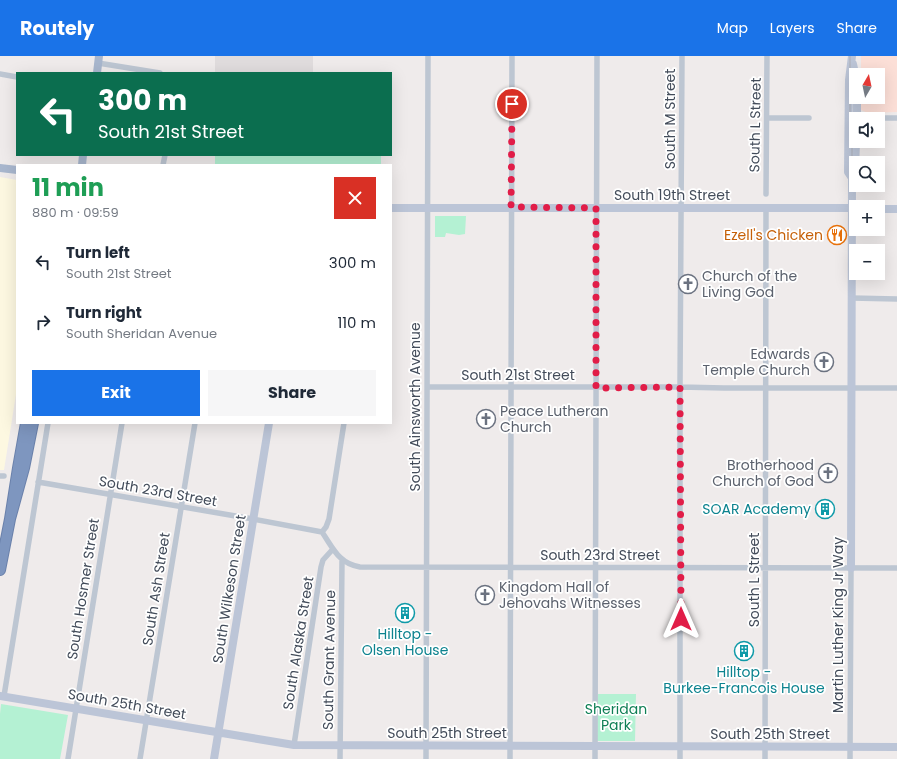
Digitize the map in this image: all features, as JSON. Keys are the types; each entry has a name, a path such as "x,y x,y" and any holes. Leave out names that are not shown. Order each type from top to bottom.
{"highway":[{"path":"0,570 26,424"},
{"path":"10,519 24,468 33,424"}],"main road":[{"path":"97,72 99,59"},
{"path":"0,168 16,170"}],"street":[{"name":"South Ainsworth Avenue","path":"426,759 428,56"},
{"path":"510,759 512,56"},
{"path":"595,759 597,56"},
{"name":"South M Street","path":"680,759 682,56"},
{"name":"South L Street","path":"766,194 767,56"},
{"path":"99,59 156,72"},
{"name":"Martin Luther King Jr Way","path":"852,59 849,80 853,112"},
{"path":"0,74 16,77"},
{"path":"767,118 810,118"},
{"path":"885,118 897,118"},
{"name":"Martin Luther King Jr Way","path":"849,163 849,174"},
{"name":"South 19th Street","path":"392,208 849,208"},
{"name":"South L Street","path":"765,759 766,208"},
{"path":"885,208 897,209"},
{"name":"Martin Luther King Jr Way","path":"850,759 851,298 853,236"},
{"path":"851,298 897,298"},
{"name":"South 21st Street","path":"427,388 897,388"},
{"path":"2,696 48,424"},
{"name":"South Hosmer Street","path":"68,759 122,424"},
{"name":"South Ash Street","path":"140,759 196,424"},
{"name":"South Wilkeson Street","path":"214,759 269,424"},
{"path":"342,561 322,532 329,519 344,424"},
{"name":"South 23rd Street","path":"38,482 322,532"},
{"name":"South Alaska Street","path":"294,745 321,567 323,560 333,549"},
{"name":"South 23rd Street","path":"342,561 350,565 360,567 897,568"},
{"name":"South Grant Avenue","path":"340,759 342,561"},
{"name":"South 25th Street","path":"2,696 294,745 897,747"}],"shaded area":[{"path":"215,56 313,56 313,72 215,72"},
{"path":"861,56 897,56 897,112 866,112 861,110 861,104 885,104 885,68 861,68"},
{"path":"0,177 16,180 16,394 4,470 0,470"}],"green space":[{"path":"215,156 381,156 381,164 215,164"},
{"path":"435,216 466,216 465,234 459,235 446,233 445,237 435,237"},
{"name":"Sheridan Park","path":"598,694 636,694 635,741 597,741"},
{"path":"1,704 68,715 60,759 0,759"}],"tram line":[{"path":"850,56 852,156"}],"place":[{"name":"Ezell's Chicken","path":"837,235"},
{"name":"Church of the Living God","path":"688,284"},
{"name":"Edwards Temple Church","path":"824,362"},
{"name":"Peace Lutheran Church","path":"486,419"},
{"name":"Brotherhood Church of God","path":"828,473"},
{"name":"SOAR Academy","path":"825,509"},
{"name":"Kingdom Hall of Jehovahs Witnesses","path":"485,595"},
{"name":"Hilltop - Olsen House","path":"405,613"},
{"name":"Hilltop - Burkee-Francois House","path":"744,651"}],"route":[{"path":"512,104 511,207 596,208 596,388 680,387 681,619"}]}
